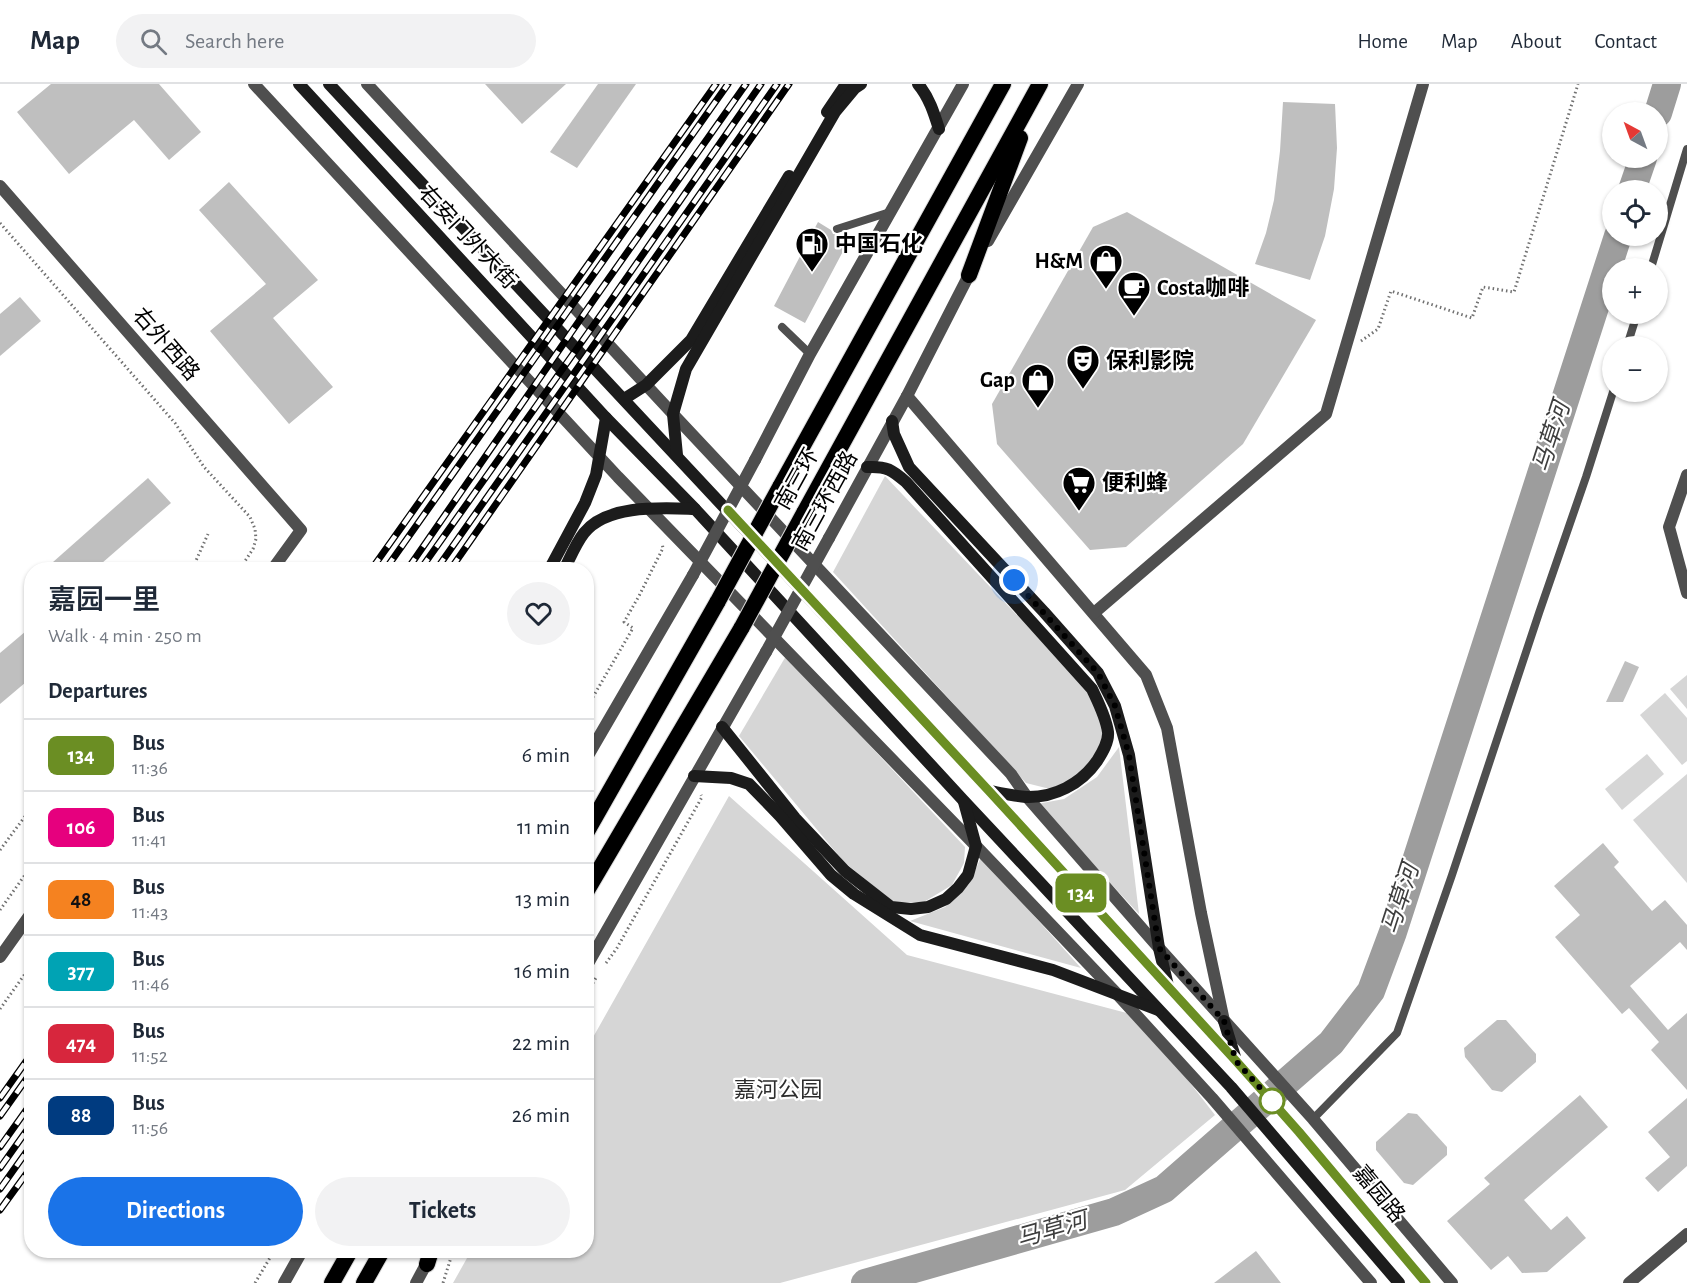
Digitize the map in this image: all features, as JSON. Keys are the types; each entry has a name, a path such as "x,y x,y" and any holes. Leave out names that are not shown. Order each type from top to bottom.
{"highway":[{"name":"南三环","path":"594,818 718,601 1003,84"},
{"name":"南三环","path":"594,878 742,627 1040,84"},
{"path":"969,275 1040,84"},
{"path":"332,1283 346,1258"},
{"path":"364,1283 378,1258"}],"main road":[{"name":"右安门外大街","path":"298,84 963,800"},
{"name":"右安门外大街","path":"329,84 989,791"},
{"path":"624,399 646,385 692,340 832,103 846,84"},
{"path":"677,455 673,414 686,369 835,112 861,84"},
{"path":"918,84 925,92 939,129"},
{"path":"553,562 585,503 596,475 606,418"},
{"path":"892,422 894,434 909,467 1098,673 1115,706 1129,755 1159,948 1168,988"},
{"path":"867,467 879,466 891,469 906,482 1092,689 1102,710 1108,733 1104,751 1095,765 1079,781 1056,793 1027,797 989,791"},
{"path":"568,562 583,533 594,523 618,513 648,508 695,509"},
{"path":"722,727 795,818 837,863 891,907 911,909 928,907 946,899 968,875 976,846 963,800"},
{"path":"694,776 731,778 749,784 839,881 854,894 920,934 1053,970 1161,1011"},
{"name":"嘉园路","path":"989,791 1240,1065 1426,1283"},
{"name":"嘉园路","path":"963,800 1231,1087 1399,1283"},
{"path":"1224,1021 1240,1065"}],"street":[{"path":"254,84 648,508 1118,995 1212,1098 1371,1283"},
{"path":"367,84 1011,774 1027,797 1224,1021 1260,1058 1452,1283"},
{"path":"594,745 693,574 810,354 963,84"},
{"name":"南三环西路","path":"594,953 766,652 907,396 969,275 1078,84"},
{"path":"1094,613 1326,414 1423,84"},
{"name":"右外西路","path":"0,186 301,530 279,562"},
{"path":"907,396 1146,675 1167,728 1201,913 1224,1021"},
{"path":"1687,475 1669,527 1687,593"},
{"path":"0,957 24,923"},
{"path":"1629,1283 1687,1234"},
{"path":"284,1283 298,1258"},
{"path":"417,1283 429,1258"}],"lane":[{"path":"1654,258 1687,149"},
{"path":"837,229 892,212"},
{"path":"782,327 810,354"},
{"path":"1313,1119 1397,1034 1610,402"}],"path":[{"path":"1348,339 1359,342 1378,329 1391,291 1472,318 1483,287 1514,292 1578,84"},
{"path":"0,223 175,423 204,467 250,517 255,528 256,539 253,549 244,562"},
{"path":"195,562 208,534"},
{"path":"594,695 633,627 624,622 663,548"},
{"path":"594,981 617,948 702,797 694,776"},
{"path":"0,850 24,818"},
{"path":"0,910 24,876"},
{"path":"0,1009 24,975"},
{"path":"255,1283 269,1258"},
{"path":"443,1283 451,1258"}],"green space":[{"path":"885,476 1088,690 1105,731 1101,748 1077,777 1050,789 1026,783 833,572"},
{"path":"786,656 965,847 964,863 952,885 924,902 893,902 844,862 739,736"},
{"path":"1687,675 1687,709 1670,689"},
{"path":"1665,693 1687,718 1687,761 1682,765 1640,715"},
{"path":"1119,747 1139,914 1037,804 1064,799 1097,777"},
{"path":"1647,754 1664,774 1622,810 1605,789"},
{"path":"1687,774 1687,883 1633,820"},
{"name":"嘉河公园","path":"729,796 907,955 1138,1016 1215,1115 1125,1190 780,1283 453,1283 467,1258 594,1258 594,1036"},
{"path":"981,857 1081,968 910,921 945,907 969,884"}],"building":[{"path":"51,84 159,84 201,132 169,160 134,120 69,174 17,112"},
{"path":"485,84 566,84 522,124"},
{"path":"598,84 636,84 577,168 550,152"},
{"path":"1283,102 1335,104 1337,148 1334,189 1325,236 1310,280 1255,264 1274,200"},
{"path":"229,182 318,280 273,318 333,387 289,424 210,331 266,284 199,210"},
{"path":"1127,212 1316,320 1243,444 1126,547 1090,550 997,444 992,404 1093,227"},
{"name":"中国石化","path":"818,222 831,230 833,234 849,240 805,323 774,306"},
{"path":"20,297 41,321 0,356 0,314"},
{"path":"148,478 171,503 103,562 53,562"},
{"path":"24,633 24,684 0,704 0,653"},
{"path":"1625,661 1639,667 1623,702 1606,702"},
{"path":"1603,843 1619,862 1614,867 1652,911 1665,900 1687,925 1687,950 1680,942 1630,986 1668,1030 1687,1013 1687,1090 1651,1050 1659,1042 1629,1008 1622,1014 1555,937 1580,915 1554,886"},
{"path":"1497,1020 1506,1020 1536,1054 1536,1062 1502,1092 1492,1090 1465,1057 1464,1048"},
{"path":"1580,1095 1608,1127 1524,1200 1551,1230 1567,1216 1586,1238 1547,1272 1522,1273 1508,1256 1491,1270 1447,1221 1490,1184 1484,1178"},
{"path":"1687,1098 1687,1166 1658,1192 1645,1178 1670,1157 1648,1132"},
{"path":"1408,1113 1417,1114 1447,1147 1447,1155 1413,1185 1404,1183 1376,1150 1376,1142"},
{"path":"1256,1251 1281,1283 1214,1283"}],"waterway":[{"name":"马草河","path":"1661,102 1667,84"},
{"name":"马草河","path":"1635,180 1640,168"},
{"name":"马草河","path":"865,1283 1114,1212 1164,1189 1331,1043 1371,991 1393,932 1615,246"}],"railway":[{"path":"377,562 716,84"},
{"path":"391,562 728,84"},
{"path":"413,562 746,84"},
{"path":"426,562 761,84"},
{"path":"442,562 777,84"},
{"path":"456,562 789,84"},
{"path":"0,1098 24,1064"},
{"path":"0,1116 24,1082"},
{"path":"0,1147 24,1113"},
{"path":"0,1168 24,1134"},
{"path":"0,1189 24,1155"},
{"path":"0,1210 24,1177"}],"bus line":[{"name":"134","path":"728,510 1236,1061 1426,1283"}],"place":[{"name":"中国石化","path":"812,273"},
{"name":"H&M","path":"1106,290"},
{"name":"Costa咖啡","path":"1134,317"},
{"name":"保利影院","path":"1083,390"},
{"name":"Gap","path":"1038,409"},
{"name":"便利蜂","path":"1079,512"}],"route":[{"path":"1014,580 1098,673 1115,706 1129,755 1159,948 1224,1021 1236,1061 1272,1101"}]}
